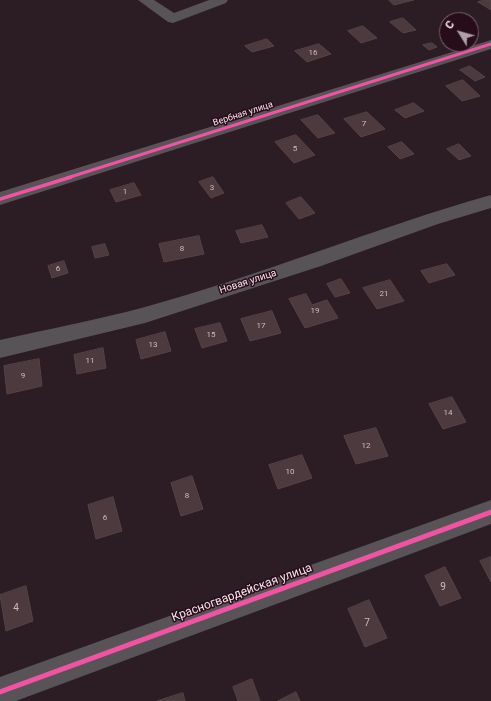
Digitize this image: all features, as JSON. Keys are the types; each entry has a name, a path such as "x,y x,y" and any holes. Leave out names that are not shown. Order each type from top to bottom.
{"street":[{"path":"145,0 174,19 221,0"},
{"name":"Вербная улица","path":"0,199 491,44"},
{"name":"Новая улица","path":"0,348 145,315 491,201"},
{"name":"Красногвардейская улица","path":"0,692 491,512"}],"building":[{"path":"389,0 414,0 394,5"},
{"path":"491,0 491,10 478,2"},
{"path":"403,18 416,30 403,33 390,22"},
{"path":"363,26 377,38 361,43 348,31"},
{"path":"267,39 274,46 252,52 245,46"},
{"path":"432,43 437,47 429,50 423,45"},
{"path":"319,44 331,54 307,62 295,51"},
{"path":"470,66 485,77 475,81 460,70"},
{"path":"463,80 480,96 462,101 446,86"},
{"path":"414,103 424,111 405,118 395,110"},
{"path":"367,112 385,129 361,137 344,119"},
{"path":"318,115 335,133 318,138 301,120"},
{"path":"296,135 315,155 294,163 275,142"},
{"path":"402,142 414,154 400,159 388,147"},
{"path":"459,144 471,156 459,160 447,149"},
{"path":"213,177 224,193 211,198 199,182"},
{"path":"134,183 141,195 116,202 110,190"},
{"path":"301,197 315,213 299,219 286,203"},
{"path":"262,225 268,237 241,243 236,231"},
{"path":"199,236 204,254 164,262 159,244"},
{"path":"105,244 109,255 95,258 92,247"},
{"path":"64,261 68,273 52,278 48,266"},
{"path":"447,264 455,275 429,283 421,271"},
{"path":"341,279 350,293 335,297 327,284"},
{"path":"390,280 404,301 377,309 363,288"},
{"path":"306,294 312,305 327,300 338,318 305,328 289,299"},
{"path":"272,311 281,333 250,341 241,319"},
{"path":"220,323 227,341 202,348 195,329"},
{"path":"165,332 171,351 141,359 136,340"},
{"path":"103,348 106,368 77,374 74,355"},
{"path":"39,359 42,386 7,394 4,366"},
{"path":"452,397 466,422 443,429 429,404"},
{"path":"376,428 388,456 356,464 344,436"},
{"path":"302,455 312,478 278,489 269,465"},
{"path":"192,476 203,509 181,516 171,483"},
{"path":"113,497 122,531 96,539 88,505"},
{"path":"491,557 491,582 480,561"},
{"path":"445,567 461,598 440,606 425,576"},
{"path":"26,586 33,621 6,631 0,595"},
{"path":"369,600 387,638 365,647 348,609"},
{"path":"252,679 260,701 238,701 233,687"},
{"path":"296,692 300,701 278,701"},
{"path":"183,693 185,701 157,701"}],"cycle path":[{"path":"0,199 491,44"},
{"path":"0,692 491,512"}]}
